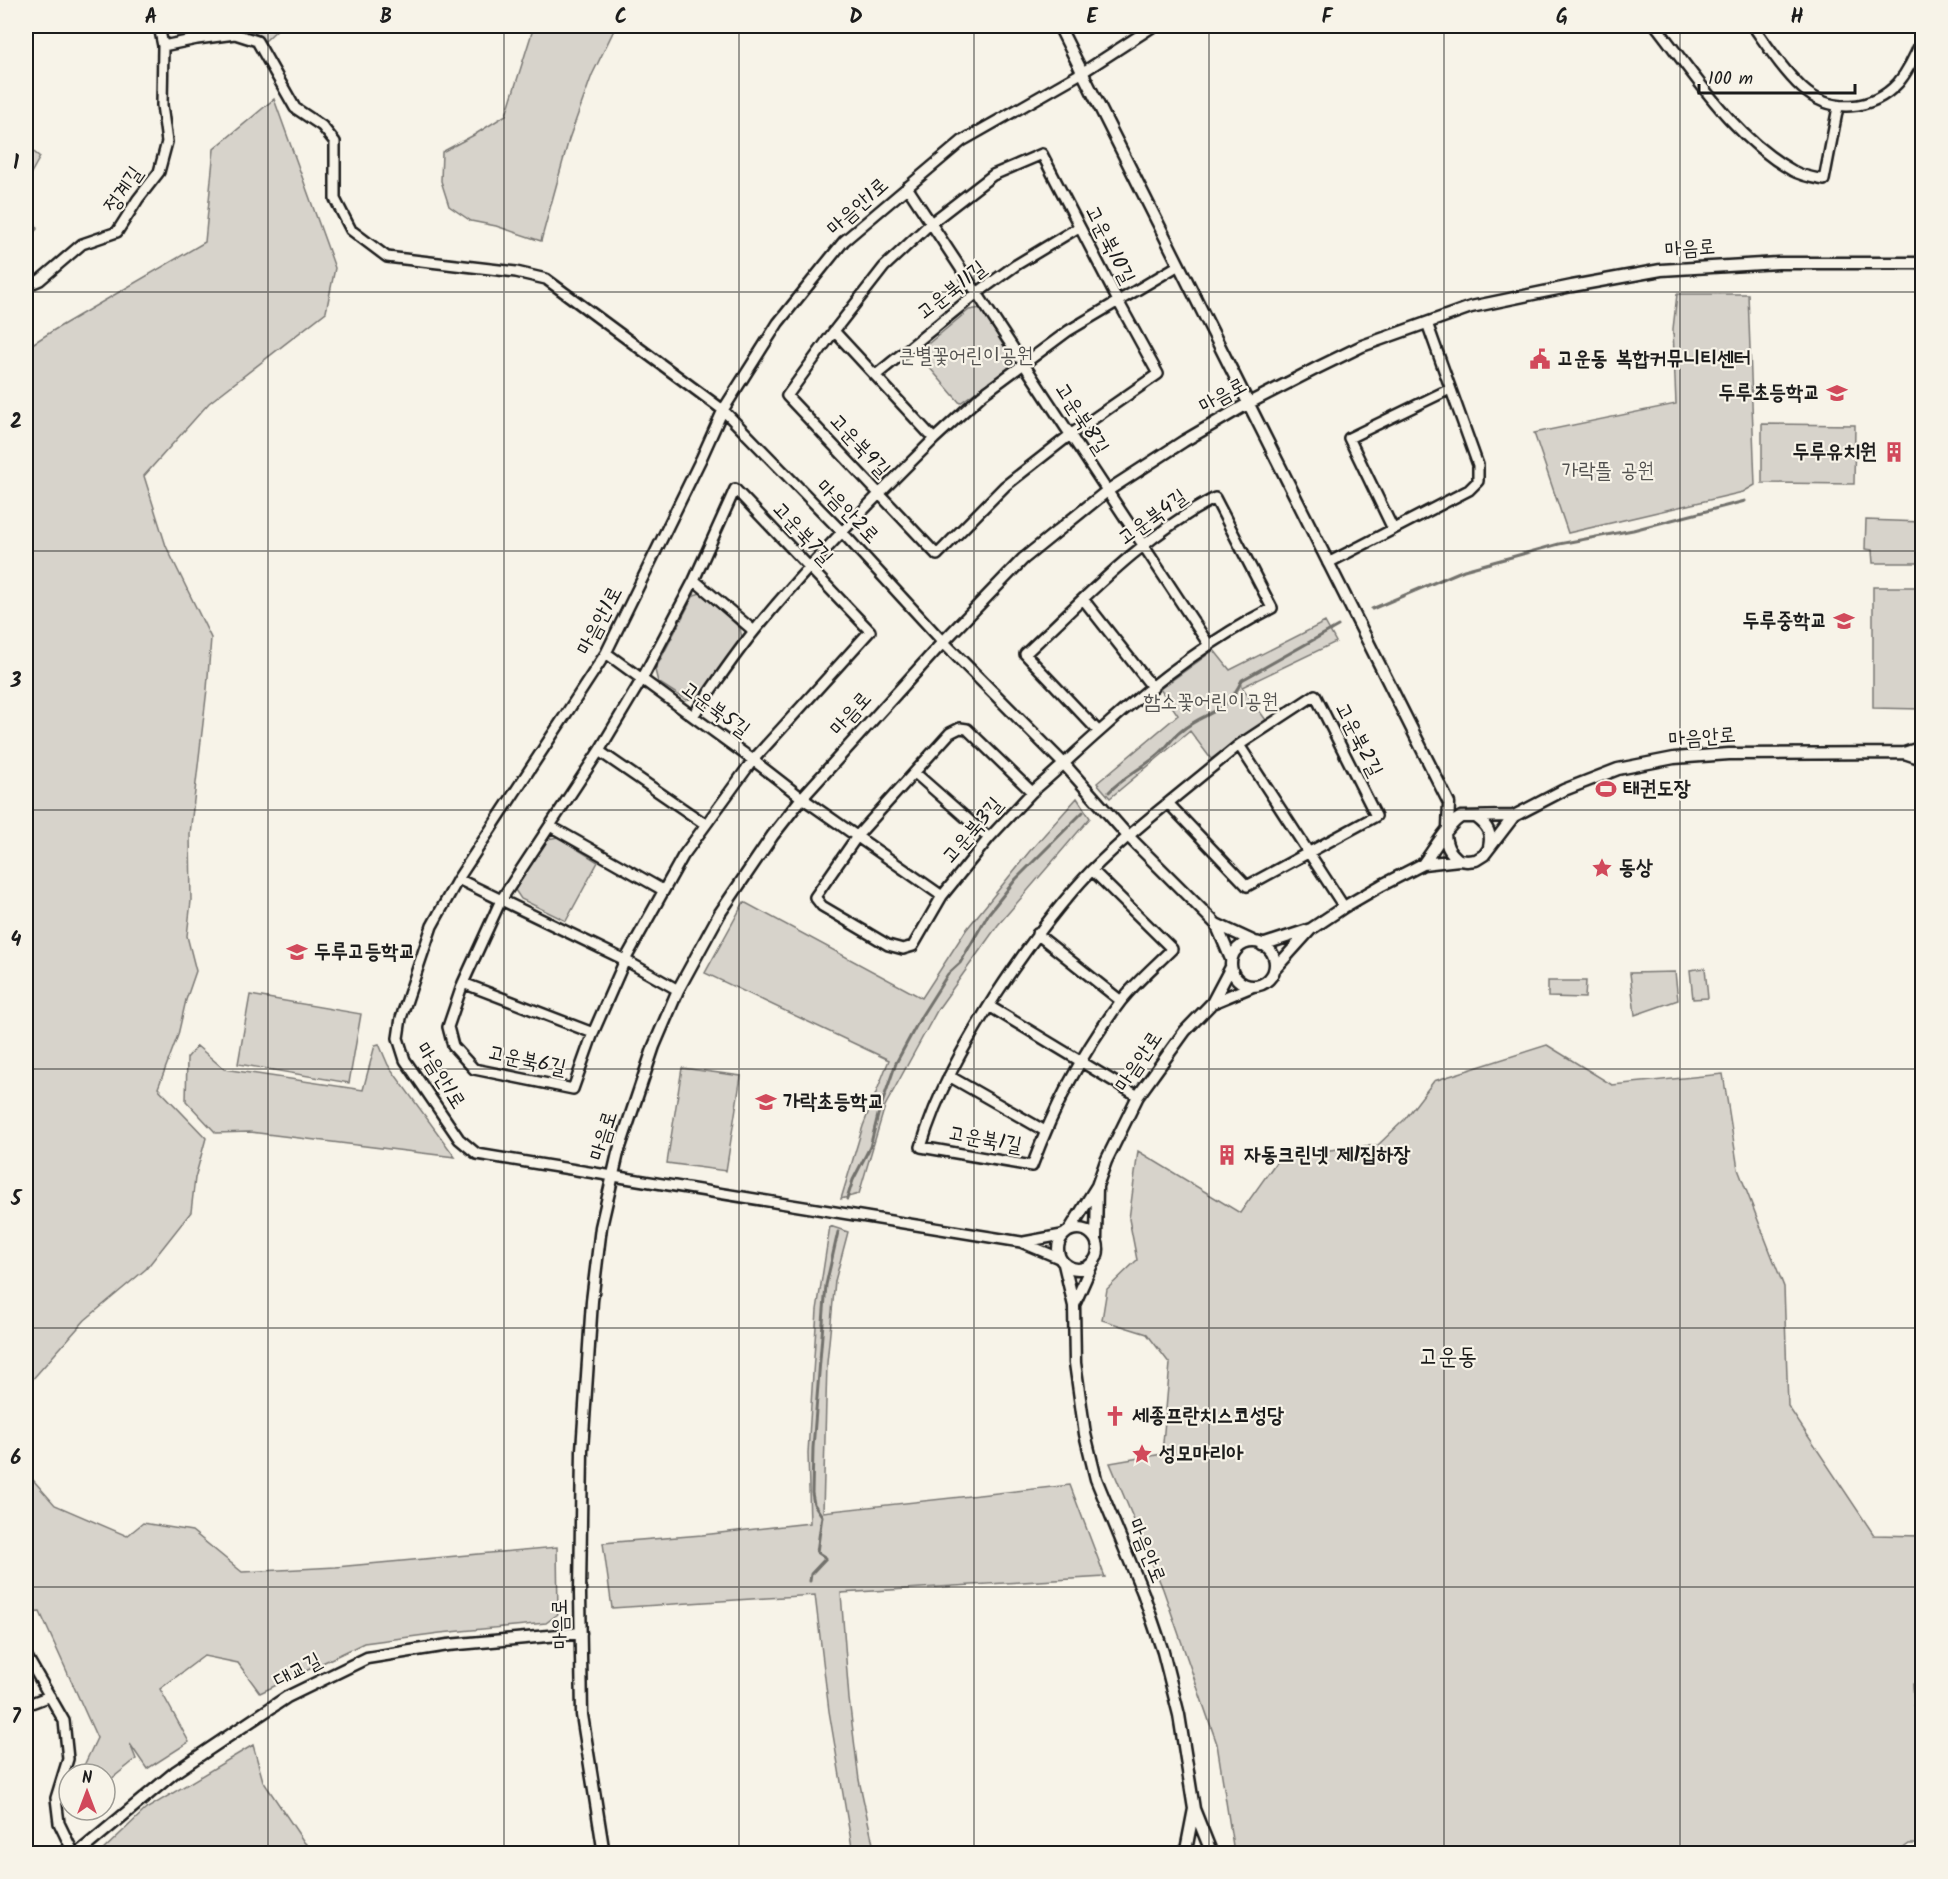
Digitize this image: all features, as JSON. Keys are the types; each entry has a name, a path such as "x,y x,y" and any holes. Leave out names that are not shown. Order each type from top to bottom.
{"street":[{"name":"정계길","path":"26,286 40,280 82,244 117,232 159,172 167,142 162,105 163,46 159,26"},
{"path":"1059,26 1449,803 1446,844 1450,854 1459,860"},
{"name":"마음안1로","path":"1021,1242 477,1154 459,1139 405,1060 398,1038 401,1018 432,926 458,879 606,653 723,410 778,323 843,241 962,141 1083,72 1154,26"},
{"path":"1656,26 1736,126 1759,148 1794,172 1824,180 1838,107"},
{"path":"1753,26 1804,90 1838,107 1869,103 1896,84 1912,63 1923,39"},
{"name":"마음안2로","path":"163,46 235,34 256,41 295,108 322,126 334,142 334,199 351,230 387,257 516,272 546,279 723,410 842,532 943,642"},
{"name":"고운북10길","path":"931,223 993,175 1042,154 1158,374 1070,435"},
{"name":"고운북8길","path":"907,186 1209,645"},
{"name":"고운북9길","path":"931,223 884,267 787,396 937,555 1005,486 1070,435"},
{"name":"고운북11길","path":"876,375 977,293 1016,265 1079,226"},
{"name":"마음로","path":"604,1854 582,1715 581,1633 582,1450 591,1312 601,1227 618,1153 651,1056 678,990 720,913 802,798 943,642 1023,559 1107,491 1184,441 1249,403 1362,346 1471,307 1661,270 1778,263 1923,263"},
{"path":"693,716 754,631 842,532 934,439 982,395 1068,331 1179,265"},
{"path":"1328,563 1469,490 1478,481 1478,465 1427,323"},
{"path":"834,331 934,439"},
{"path":"1393,529 1349,438 1450,388"},
{"name":"고운북7길","path":"642,679 694,580 735,489 870,631 753,760"},
{"name":"고운북4길","path":"1032,792 1065,765 1099,732 1181,664 1238,625 1272,608 1215,498 1169,525 1142,545 1103,578 1025,654 1099,732"},
{"path":"694,580 754,631"},
{"path":"1083,599 1153,688"},
{"path":"943,642 1065,765 1128,836 1216,924 1271,952 1274,958 1274,970"},
{"name":"고운북5길","path":"606,653 802,798 858,835 942,896"},
{"name":"고운북6길","path":"642,679 599,751 501,900 463,982 448,1027 453,1046 474,1069 573,1089 593,1033 625,960 663,890 705,824 753,760"},
{"name":"고운북2길","path":"1128,836 1168,803 1239,745 1315,695 1376,816 1247,886 1168,803"},
{"name":"고운북3길","path":"960,728 967,729 1032,792 942,896 913,946 903,949 888,945 822,906 815,897 858,835 950,733 960,728"},
{"path":"1239,745 1344,907"},
{"path":"1904,753 1923,747"},
{"path":"599,751 705,824"},
{"path":"1904,753 1923,759"},
{"name":"마음안로","path":"1514,816 1564,790 1618,769 1674,758 1729,754 1904,753"},
{"path":"915,773 990,838"},
{"path":"1449,803 1484,823 1491,839 1489,848"},
{"path":"1423,864 1454,821 1473,817 1514,816"},
{"path":"1212,1003 1267,980 1311,929 1344,907 1423,864 1476,860 1484,855 1514,816"},
{"path":"550,826 663,890"},
{"name":"고운북1길","path":"1092,870 1172,949 1121,1001 1080,1061 1045,1131 1032,1166 921,1147 930,1116 971,1034 1037,934 1092,870 1128,836"},
{"path":"458,879 625,960 678,990"},
{"path":"1216,924 1237,979 1242,983 1255,986"},
{"path":"1212,1003 1234,953 1242,945 1258,944 1311,929"},
{"path":"1037,934 1121,1001"},
{"path":"463,982 593,1033"},
{"name":"마음안로","path":"1097,1186 1106,1161 1138,1096 1185,1030 1212,1003"},
{"path":"990,1006 1138,1096"},
{"path":"949,1076 1045,1131"},
{"path":"1074,1305 1058,1246 1097,1186"},
{"path":"1074,1305 1098,1251 1096,1240 1097,1186"},
{"path":"1021,1242 1081,1229 1087,1231 1096,1240"},
{"path":"1021,1242 1076,1269 1093,1262"},
{"name":"마음안로","path":"1074,1305 1075,1363 1085,1434 1096,1479 1143,1593 1163,1652 1179,1715 1194,1809"},
{"name":"대교길","path":"26,1655 64,1721 68,1760 56,1798 59,1823 76,1854 175,1772 287,1697 367,1658 448,1645 581,1633"},
{"path":"26,1705 50,1696"},
{"path":"1184,1852 1194,1809"},
{"path":"1194,1809 1212,1854"},
{"path":"1184,1852 1190,1847 1200,1846 1212,1854"}],"green space":[{"path":"247,26 281,26 265,41"},
{"path":"534,26 616,26 592,75 569,139 541,241 496,226 471,221 449,206 441,181 442,152 506,115"},
{"path":"274,99 335,268 326,312 209,403 144,476 166,546 211,638 190,834 191,901 187,936 196,971 178,1035 158,1088 206,1138 195,1178 191,1212 146,1269 85,1320 30,1382 26,1400 26,348 205,242 214,149"},
{"path":"26,146 40,157 26,182"},
{"path":"26,191 37,229 26,240"},
{"name":"가락뜰 공원","path":"1677,294 1748,294 1755,485 1743,492 1568,533 1534,433 1676,404 1673,329"},
{"name":"큰별꽃어린이공원","path":"981,308 1008,353 1011,367 960,403 917,353 969,310"},
{"path":"1762,424 1855,425 1854,484 1762,483"},
{"path":"1866,520 1922,522 1922,563 1873,563 1872,550 1865,549"},
{"path":"1873,587 1922,587 1922,709 1873,708"},
{"path":"701,593 740,628 742,639 700,696 686,700 658,682 655,670 694,595"},
{"name":"함소꽃어린이공원","path":"1325,622 1336,642 1242,687 1266,720 1211,759 1190,731 1110,798 1097,783 1178,715 1160,689 1214,650 1230,670"},
{"path":"1077,798 1090,818 998,925 938,1009 885,1106 859,1194 841,1199 863,1126 889,1060 705,973 744,902 922,998 966,930 1029,852"},
{"path":"558,837 598,862 566,921 521,899 515,890 547,839"},
{"path":"1705,968 1708,998 1693,999 1690,970"},
{"path":"1675,972 1678,1000 1635,1015 1630,973"},
{"path":"1548,981 1586,981 1585,998 1548,997"},
{"path":"250,995 361,1014 349,1083 238,1064"},
{"path":"379,1044 388,1065 455,1157 250,1132 216,1133 186,1101 187,1058 197,1046 224,1069 363,1090 375,1045"},
{"path":"1547,1045 1612,1085 1723,1074 1738,1169 1784,1287 1788,1406 1874,1535 1922,1536 1922,1844 1909,1844 1895,1854 1232,1853 1233,1846 1217,1744 1163,1589 1110,1463 1162,1454 1170,1364 1147,1334 1102,1320 1107,1289 1137,1260 1129,1219 1138,1151 1240,1213 1284,1151 1300,1153 1378,1145 1405,1119 1434,1081"},
{"path":"682,1068 741,1076 726,1171 667,1163"},
{"path":"830,1226 848,1232 835,1281 827,1363 823,1512 1070,1485 1105,1577 841,1593 849,1699 859,1780 875,1853 853,1853 829,1711 815,1595 612,1608 603,1543 810,1523 808,1453 817,1310"},
{"path":"26,1472 55,1505 127,1536 143,1523 192,1531 242,1572 336,1567 557,1547 558,1614 546,1623 364,1643 260,1693 238,1663 204,1656 160,1689 189,1742 147,1769 130,1744 136,1759 117,1774 117,1762 86,1762 97,1738 40,1612 26,1613"},
{"path":"253,1745 263,1781 304,1842 315,1853 100,1853 146,1809"}],"shaded area":[{"path":"1922,1682 1922,1702 1914,1705 1913,1684"}],"waterway":[{"path":"1372,609 1464,570 1559,544 1633,530 1745,501"},
{"path":"1109,792 1155,757 1180,732 1222,707 1236,692 1242,680 1338,626"},
{"path":"847,1199 853,1180 870,1147 878,1115 896,1063 922,1015 948,974 960,963 989,913 1016,879 1083,812"},
{"path":"810,1581 811,1574 826,1558 817,1552 822,1516 814,1504 812,1493 813,1448 826,1285 838,1232"}],"place":[{"name":"고운동 복합커뮤니티센터","path":"1540,359"},
{"name":"두루초등학교","path":"1837,393"},
{"name":"두루유치원","path":"1894,452"},
{"name":"두루중학교","path":"1844,621"},
{"name":"태권도장","path":"1606,789"},
{"name":"동상","path":"1602,868"},
{"name":"두루고등학교","path":"297,952"},
{"name":"가락초등학교","path":"766,1102"},
{"name":"자동크린넷 제1집하장","path":"1227,1155"},
{"name":"세종프란치스코성당","path":"1115,1416"},
{"name":"성모마리아","path":"1142,1454"}],"district":[{"name":"고운동","path":"1448,1357"}]}
